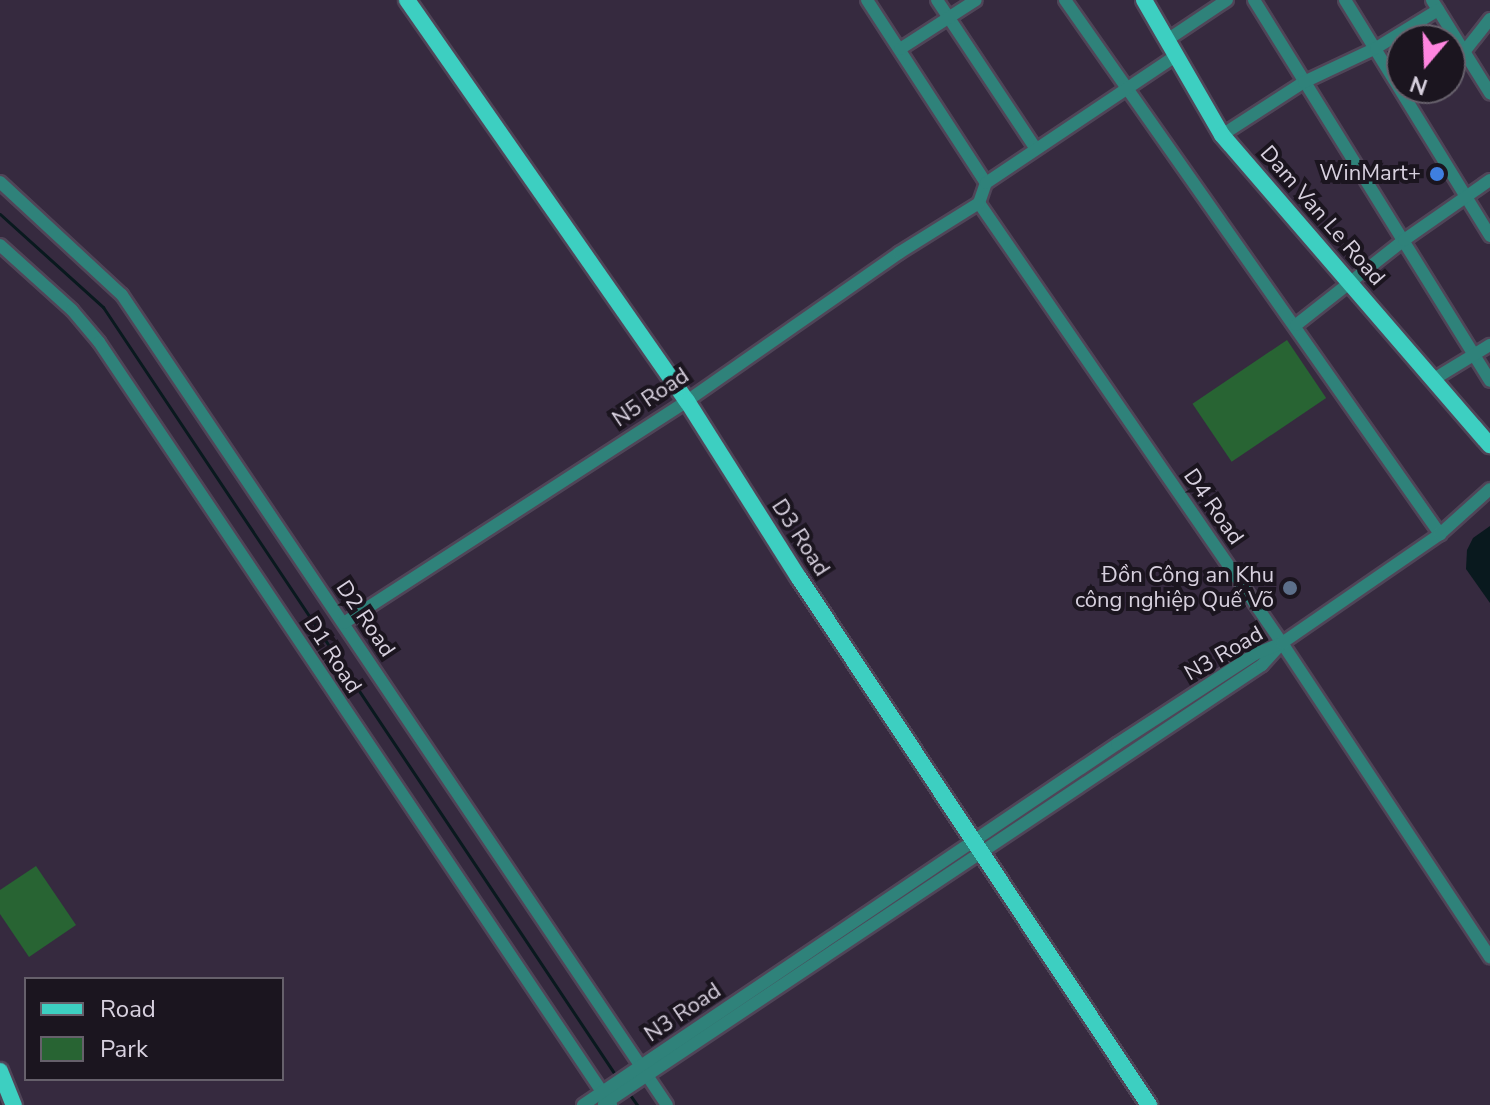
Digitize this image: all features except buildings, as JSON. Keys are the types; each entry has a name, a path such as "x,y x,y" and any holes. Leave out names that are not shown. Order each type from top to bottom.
{"main road":[{"name":"D3 Road","path":"407,0 614,301 687,401 799,578 1149,1105"},
{"name":"Dam Van Le Road","path":"1144,0 1222,135 1490,445"},
{"path":"0,1071 14,1105"}],"street":[{"path":"867,0 986,183"},
{"path":"937,0 1036,149"},
{"path":"900,49 976,0"},
{"path":"1065,0 1440,534"},
{"path":"1167,40 1227,0"},
{"path":"1254,0 1490,381"},
{"path":"1345,0 1490,236"},
{"path":"1222,135 1304,82 1376,48 1435,5 1447,24"},
{"path":"1466,49 1490,19"},
{"path":"1466,55 1490,93"},
{"path":"979,203 986,183 1176,56"},
{"path":"1296,325 1404,240 1490,180"},
{"name":"D2 Road","path":"0,182 122,295 344,623 640,1074 667,1105"},
{"name":"N5 Road","path":"344,623 687,401 899,253 979,203"},
{"name":"D4 Road","path":"979,203 1282,643 1490,957"},
{"name":"D1 Road","path":"0,245 72,310 99,342 608,1098"},
{"path":"1434,379 1490,345"},
{"name":"N3 Road","path":"583,1105 608,1098 808,953 1262,665 1282,643 1440,534 1490,489"},
{"name":"N3 Road","path":"640,1074 816,965 979,845"},
{"path":"808,953 816,965"}],"green space":[{"path":"1287,340 1326,398 1232,462 1192,404"},
{"path":"36,866 76,925 29,957 0,914 0,890"}],"shaded area":[{"path":"1490,526 1490,603 1466,569 1467,550 1473,538"}],"waterway":[{"path":"0,214 103,307 616,1076"},
{"path":"628,1092 637,1105"}],"place":[{"name":"WinMart+","path":"1437,174"},
{"name":"Đồn Công an Khu công nghiệp Quế Võ","path":"1290,588"}]}
